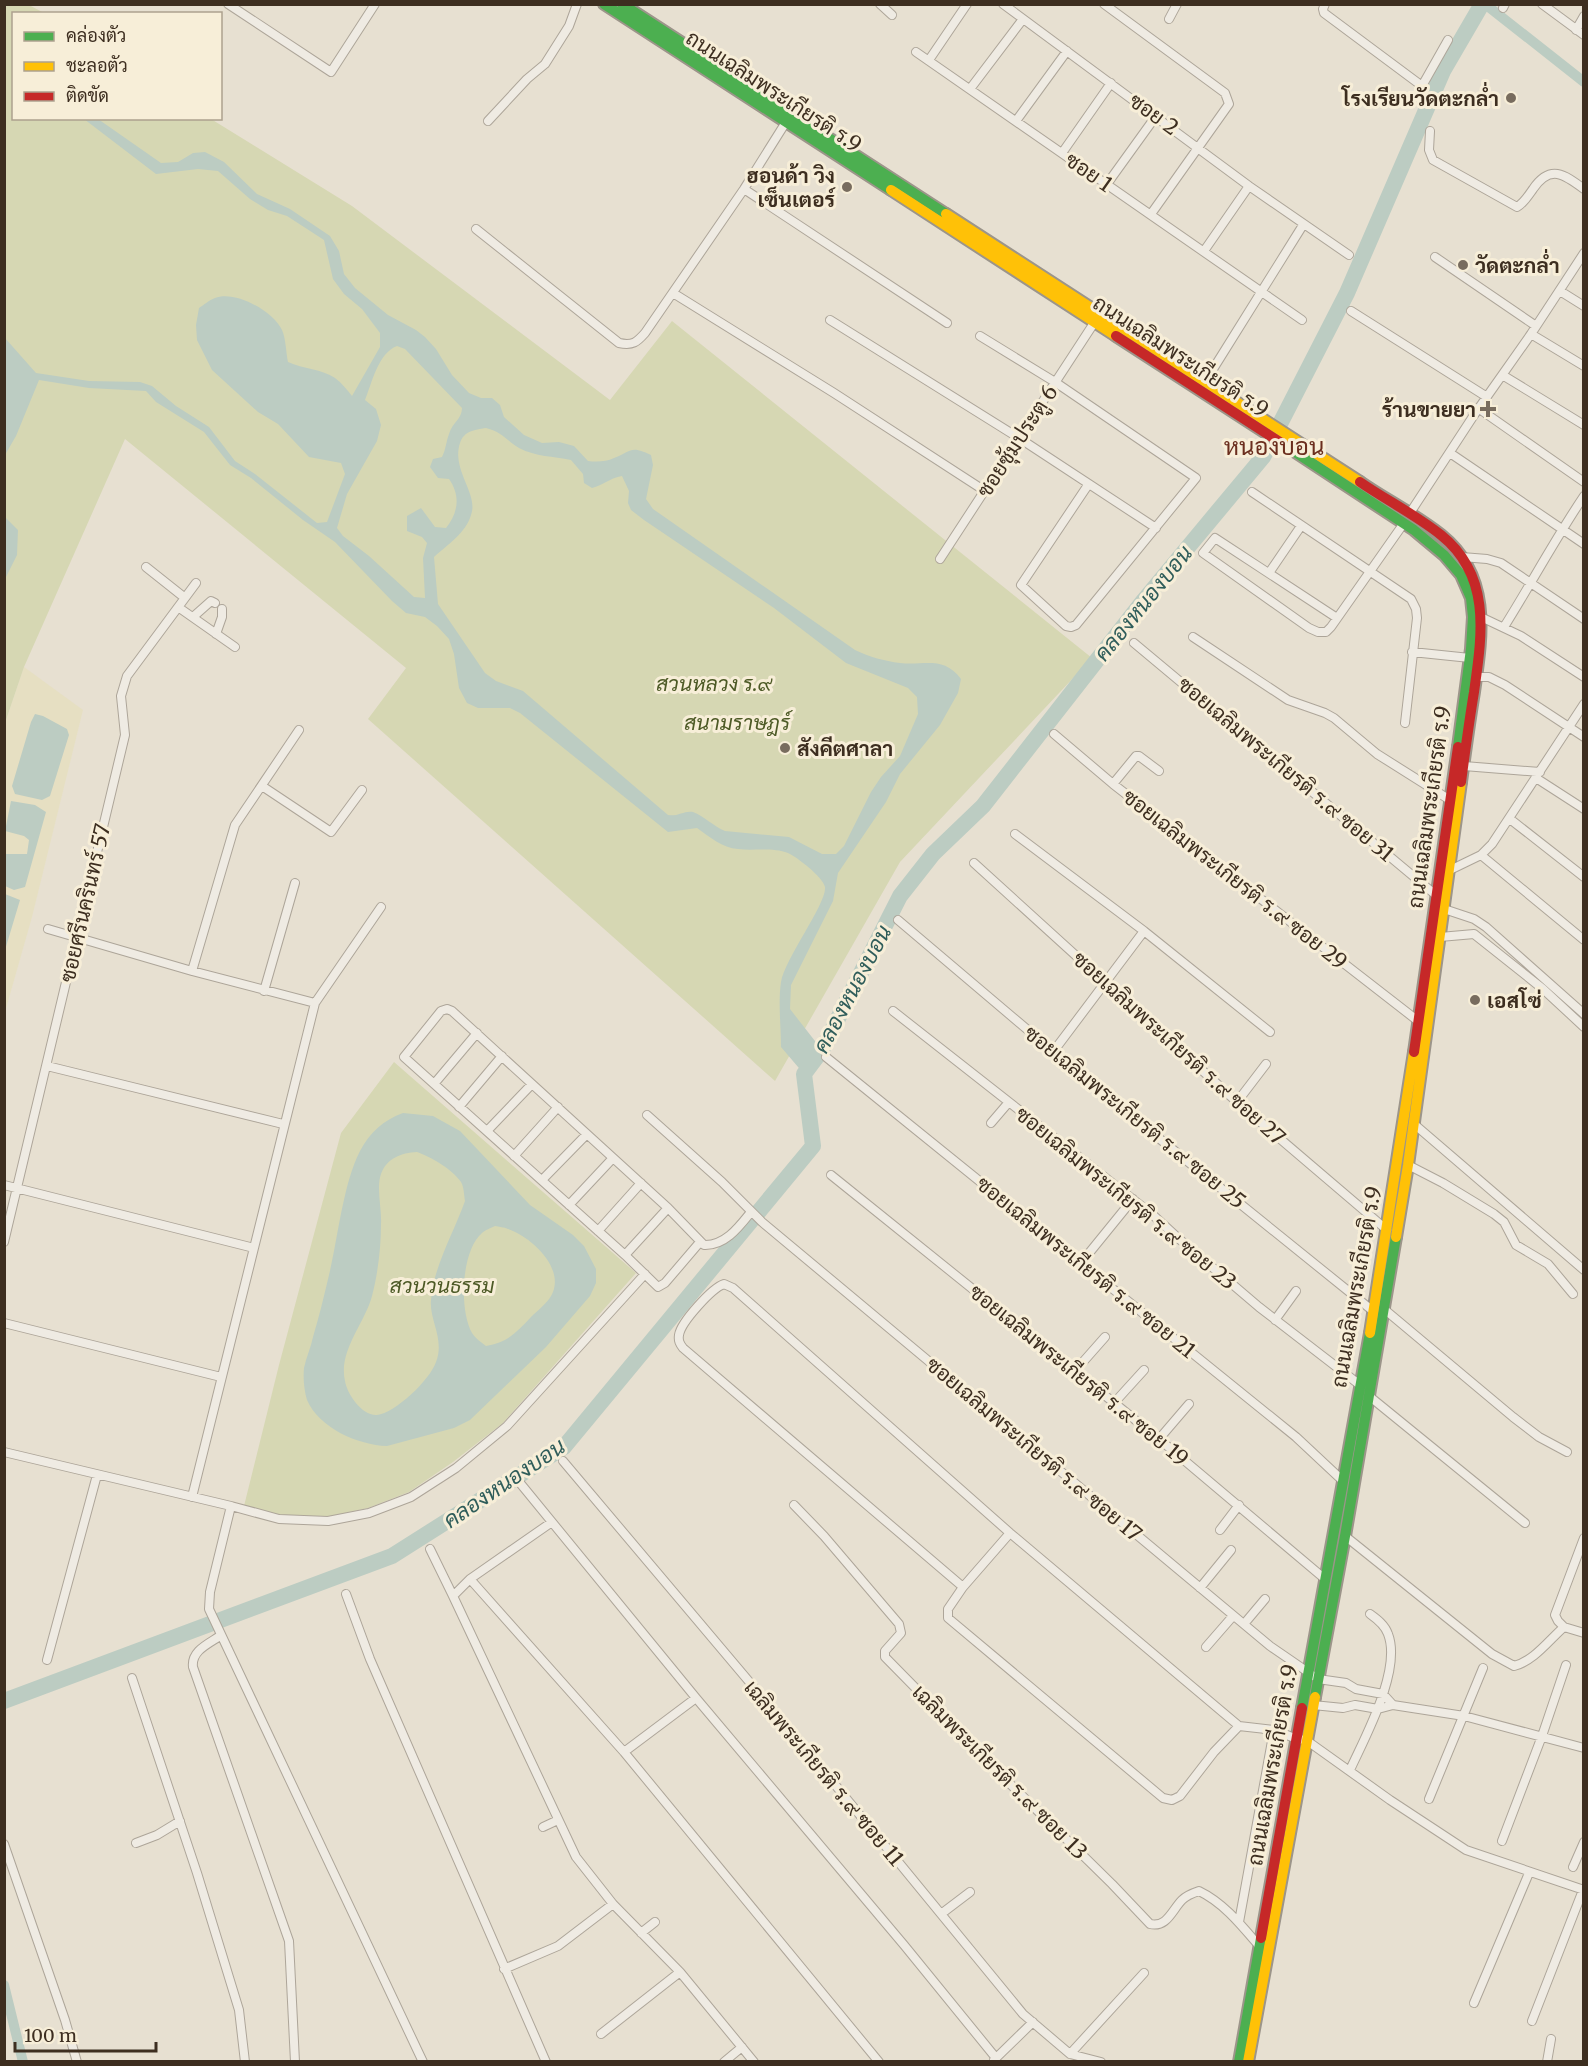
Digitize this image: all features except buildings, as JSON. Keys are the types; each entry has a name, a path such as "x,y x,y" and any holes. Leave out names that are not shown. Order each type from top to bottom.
{"main road":[{"name":"ถนนเฉลิมพระเกียรติ ร.9","path":"604,4 1263,432 1282,438"},
{"name":"ถนนเฉลิมพระเกียรติ ร.9","path":"622,4 1259,418 1282,438 1407,518 1441,535 1462,557 1473,578 1483,618 1408,1165 1379,1310 1360,1385 1325,1579 1313,1675 1314,1705 1301,1739 1260,1947 1248,2061"},
{"name":"ถนนเฉลิมพระเกียรติ ร.9","path":"1239,2061 1254,2003 1313,1675 1345,1536 1369,1396 1387,1230 1470,658 1473,621 1471,598 1463,580 1444,553 1407,518"}],"street":[{"path":"228,4 331,72 375,4"},
{"path":"488,121 527,79 545,64 569,26 577,4"},
{"path":"880,4 892,15"},
{"path":"928,60 967,4"},
{"name":"ซอย 2","path":"1004,4 1249,186 1349,255"},
{"path":"1104,4 1225,93 1229,104 1151,214"},
{"path":"1169,19 1178,4"},
{"path":"1325,4 1324,13 1421,86 1448,40"},
{"path":"1543,5 1584,35"},
{"path":"1576,30 1584,16"},
{"path":"970,89 1023,19"},
{"path":"1016,121 1067,51"},
{"name":"ซอย 1","path":"916,52 1302,320"},
{"path":"1062,153 1111,83"},
{"path":"1107,184 1156,116"},
{"path":"476,228 620,343 629,345 637,342 672,293 744,189 786,122"},
{"path":"1430,131 1429,150 1433,160 1517,207 1543,177 1550,174 1566,176 1584,189"},
{"path":"1204,251 1249,186"},
{"path":"744,189 947,323"},
{"path":"1204,382 1303,225"},
{"path":"1337,618 1215,538 1203,553 1309,627 1318,632 1326,632 1337,618 1407,518 1478,408 1504,376 1584,253"},
{"path":"1435,257 1536,326"},
{"path":"1560,291 1584,306"},
{"path":"672,293 834,393 985,491"},
{"path":"1351,311 1487,397"},
{"path":"830,320 1019,438 1156,528"},
{"name":"ซอยซุ้มประตู 6","path":"940,559 1094,323"},
{"path":"1531,334 1584,366"},
{"path":"980,336 1055,382 1194,474 1196,480 1076,625 1071,627 1066,626 1021,585 1088,485"},
{"path":"1504,376 1584,425"},
{"path":"1478,408 1584,482"},
{"path":"1450,453 1584,544"},
{"path":"1251,492 1410,599 1416,609 1417,618 1405,723"},
{"path":"1504,627 1532,583 1561,530 1584,496"},
{"path":"1269,573 1301,526"},
{"path":"1462,557 1487,559 1501,563 1584,619"},
{"path":"146,567 185,598"},
{"name":"ซอยศรีนครินทร์ 57","path":"4,1242 125,735 121,696 127,676 196,583"},
{"path":"193,617 211,602 219,606 222,617 216,634"},
{"path":"178,607 235,647"},
{"path":"1483,618 1521,636 1584,677"},
{"path":"1192,637 1288,700 1334,718 1377,754 1450,800"},
{"name":"ซอยเฉลิมพระเกียรติ ร.๙ ซอย 31","path":"1134,643 1437,896"},
{"path":"1412,652 1470,658"},
{"path":"1476,677 1489,677 1505,685 1584,737"},
{"path":"1450,870 1482,855 1510,819 1584,704"},
{"path":"192,971 236,825 299,730"},
{"name":"ซอยเฉลิมพระเกียรติ ร.๙ ซอย 29","path":"1054,734 1113,783 1418,1021"},
{"path":"1113,783 1136,756 1159,771"},
{"path":"1464,766 1538,775 1584,809"},
{"path":"262,786 330,832 362,790"},
{"path":"1510,819 1584,877"},
{"path":"1015,834 1270,1032"},
{"path":"1482,855 1584,940"},
{"name":"ซอยเฉลิมพระเกียรติ ร.๙ ซอย 27","path":"974,863 1237,1102 1387,1230"},
{"path":"264,991 295,883"},
{"path":"192,1497 283,1124 315,1003 381,908"},
{"path":"1444,909 1480,923 1546,986 1584,1028"},
{"name":"ซอยเฉลิมพระเกียรติ ร.๙ ซอย 25","path":"898,920 1053,1052 1513,1417 1539,1437 1567,1452"},
{"path":"1474,934 1480,923"},
{"path":"48,929 264,991 315,1003"},
{"path":"1053,1052 1144,932"},
{"path":"1440,938 1474,934 1584,1014"},
{"path":"700,1242 665,1283 658,1287 404,1057 441,1011 447,1009 452,1011 668,1208 704,1245 711,1245 729,1237 752,1212"},
{"name":"ซอยเฉลิมพระเกียรติ ร.๙ ซอย 23","path":"893,1011 1133,1199 1275,1320 1360,1385"},
{"path":"434,1084 477,1033"},
{"path":"459,1107 502,1056"},
{"name":"ซอยเฉลิมพระเกียรติ ร.๙ ซอย 21","path":"826,1057 1296,1437 1343,1481"},
{"path":"1237,1102 1266,1064"},
{"path":"47,1066 283,1124"},
{"path":"487,1131 532,1084"},
{"path":"991,1124 1009,1102"},
{"path":"514,1156 558,1107"},
{"name":"ซอยเฉลิมพระเกียรติ ร.๙ ซอย 17","path":"647,1115 722,1182 762,1222 1233,1616 1270,1646 1313,1675"},
{"path":"1414,1124 1584,1270"},
{"path":"542,1180 587,1134"},
{"path":"569,1204 613,1158"},
{"path":"1408,1165 1494,1214 1504,1222 1516,1245 1548,1264 1573,1294"},
{"name":"ซอยเฉลิมพระเกียรติ ร.๙ ซอย 19","path":"831,1174 1159,1439 1325,1579"},
{"path":"598,1231 641,1183"},
{"path":"4,1185 254,1248"},
{"path":"1081,1263 1133,1199"},
{"path":"625,1255 668,1208"},
{"path":"4,1452 279,1519 328,1521 369,1513 411,1497 456,1468 507,1426 645,1274"},
{"path":"963,1587 679,1342 678,1336 685,1322 718,1286 724,1284 733,1288 1010,1533 1239,1726 1274,1730 1301,1739 1466,1850 1583,1890 1532,2021"},
{"path":"1275,1320 1296,1291"},
{"path":"4,1323 221,1377"},
{"path":"1075,1371 1105,1337"},
{"path":"1114,1403 1144,1370"},
{"path":"1369,1396 1525,1523"},
{"path":"1159,1439 1189,1404"},
{"name":"เฉลิมพระเกียรติ ร.๙ ซอย 11","path":"562,1461 800,1742 1023,2014 1070,2054 1101,2061"},
{"path":"47,1660 97,1475"},
{"path":"520,1483 696,1698 904,1945 995,2060 1033,2022"},
{"name":"เฉลิมพระเกียรติ ร.๙ ซอย 13","path":"794,1505 831,1544 899,1624 901,1633 888,1646 885,1657 1150,1924 1164,1923 1181,1901 1200,1891 1211,1897 1239,1922 1260,1947"},
{"path":"1220,1530 1239,1505"},
{"path":"231,1506 210,1592 209,1609 423,2061"},
{"path":"453,1596 470,1579 552,1522"},
{"path":"1010,1533 963,1587 948,1609 948,1618 1163,1798 1172,1800 1180,1796 1214,1752 1239,1726"},
{"path":"1345,1536 1492,1654 1514,1666 1530,1658 1564,1627"},
{"path":"1584,1538 1556,1615 1564,1627 1584,1633"},
{"path":"430,1548 576,1857 613,1904 680,1972 754,2061"},
{"path":"1200,1588 1231,1550"},
{"path":"470,1579 624,1752 879,2061"},
{"path":"346,1594 370,1659 546,2061"},
{"path":"1244,1624 1265,1599"},
{"path":"1350,1770 1378,1708 1392,1654 1388,1632 1370,1614"},
{"path":"1206,1647 1233,1616"},
{"path":"220,1636 196,1653 192,1660 193,1667 289,1941 295,2061"},
{"path":"1502,1841 1566,1665"},
{"path":"1429,1799 1483,1668"},
{"path":"1313,1675 1346,1683 1356,1689 1383,1694 1393,1705"},
{"path":"132,1678 180,1821 239,2010 245,2061"},
{"path":"624,1752 696,1698"},
{"path":"1314,1705 1343,1708 1355,1705 1378,1708 1393,1705 1464,1716 1584,1748"},
{"path":"1239,1922 1274,1730"},
{"path":"543,1827 558,1820"},
{"path":"136,1843 157,1835 180,1821"},
{"path":"1573,1867 1584,1842"},
{"path":"4,1844 78,2061"},
{"path":"1474,2003 1529,1873"},
{"path":"941,1914 970,1892"},
{"path":"504,1969 558,1946 613,1904"},
{"path":"641,1933 655,1922"},
{"path":"601,2034 680,1972"},
{"path":"1070,2054 1144,1973"},
{"path":"1547,2061 1551,2039"},
{"path":"724,2061 742,2047"}],"shaded area":[{"path":"85,120 99,120 161,163 178,162 193,153 205,152 224,162 257,194 290,209 330,236 339,251 344,274 355,288 388,315 425,337 436,349 452,375 469,393 481,398 492,398 500,405 504,417 524,435 542,443 559,442 574,446 588,461 608,460 635,450 651,455 653,465 646,499 653,509 855,650 894,662 940,664 961,679 958,693 940,725 900,774 886,802 838,873 833,901 791,985 790,1009 822,1050 804,1074 781,1047 780,1006 781,982 784,972 824,895 823,883 803,863 782,851 727,847 697,828 668,832 520,713 510,708 478,708 467,703 459,688 454,654 449,639 437,626 425,617 406,613 335,542 303,520 251,478 230,465 204,432 156,402 146,391 89,388 39,380 16,436 5,455 5,338 36,373 89,381 140,382 152,386 176,406 209,427 235,461 317,523 327,522 345,474 341,463 309,457 278,424 258,412 212,370 197,340 196,325 199,308 223,296 243,300 262,309 282,330 288,362 330,375 340,382 352,396 380,347 380,333 362,309 344,294 333,279 324,240 287,216 268,210 250,199 218,171 198,169 156,174","holes":["397,346 405,349 462,408 450,430 442,457 433,459 430,467 438,478 449,479 453,485 456,498 453,516 446,528 435,527 421,508 407,516 407,531 422,537 427,543 423,558 425,598 414,597 343,536 337,528 347,494 377,441 381,425 376,409 365,400 373,377 380,362 390,350","486,428 525,451 571,460 583,474 584,483 592,488 622,476 629,491 628,503 631,510 644,520 774,608 846,663 908,688 917,697 918,714 900,756 871,792 844,846 836,854 822,854 789,837 725,831 693,812 668,815 523,691 496,681 485,673 438,604 434,557 465,527 471,515 471,499 459,463 460,443 467,434 474,430"]},
{"path":"5,517 18,530 17,555 5,579"},
{"path":"24,667 83,710 32,917 5,1012 5,723"},
{"path":"35,714 67,729 69,735 50,796 42,800 15,794 12,786"},
{"path":"11,801 35,805 46,812 25,887 14,890 5,886 5,854 27,854 29,840 24,836 5,831"},
{"path":"5,894 20,900 5,950"},
{"path":"403,1113 433,1116 460,1131 530,1205 573,1235 584,1246 596,1269 596,1283 590,1296 546,1347 470,1420 454,1428 387,1446 352,1438 320,1419 307,1400 304,1372 354,1164 373,1132","holes":["417,1152 441,1164 457,1177 463,1186 465,1201 440,1263 433,1288 431,1307 439,1345 436,1362 427,1378 411,1394 393,1408 377,1415 361,1408 349,1392 345,1381 345,1359 369,1306 376,1278 380,1242 379,1186 381,1174 395,1157","495,1226 517,1233 535,1246 549,1263 555,1282 549,1299 516,1332 500,1342 486,1346 473,1335 468,1323 464,1281 466,1266 475,1242 483,1232"]}],"green space":[{"name":"สวนหลวง ร.๙","path":"5,5 29,5 42,12 12,12 12,120 213,120 352,206 610,400 672,321 1092,658 900,862 775,1081 368,719 406,668 125,439 24,667 5,723"},
{"name":"สวนวนธรรม","path":"394,1062 636,1273 503,1423 453,1462 409,1492 368,1508 327,1517 281,1516 244,1506 341,1133"}],"waterway":[{"name":"คลองหนองบอน","path":"4,1701 392,1556 564,1447 813,1146 804,1074 822,1050 900,896 933,854 983,806 1144,600 1263,457 1347,293 1443,71 1482,4"},
{"path":"1485,4 1584,82"},
{"path":"4,1985 23,2062"}],"traffic: fast":[{"path":"604,4 891,190"},
{"path":"622,4 946,214"},
{"path":"1289,448 1414,530 1444,555 1461,575 1471,598 1473,617 1458,747"},
{"path":"1315,1697 1396,1237"},
{"path":"1302,1708 1370,1333"},
{"path":"1239,2062 1261,1938"}],"traffic: slow":[{"path":"891,190 1116,336"},
{"path":"946,214 1360,482"},
{"path":"1396,1237 1461,782"},
{"path":"1370,1333 1414,1052"},
{"path":"1248,2062 1315,1697"}],"traffic: jam":[{"path":"1116,336 1289,448"},
{"path":"1360,482 1441,535 1457,551 1469,569 1476,588 1481,628 1461,782"},
{"path":"1414,1052 1458,747"},
{"path":"1261,1938 1302,1708"}],"place":[{"name":"โรงเรียนวัดตะกล่ำ","path":"1511,98"},
{"name":"ฮอนด้า วิง เซ็นเตอร์","path":"847,187"},
{"name":"วัดตะกล่ำ","path":"1463,265"},
{"name":"ร้านขายยา","path":"1488,409"},
{"name":"สังคีตศาลา","path":"785,748"},
{"name":"เอสโซ่","path":"1475,1000"}],"district":[{"name":"หนองบอน","path":"1274,446"}],"park label":[{"name":"สนามราษฎร์","path":"737,722"}]}
